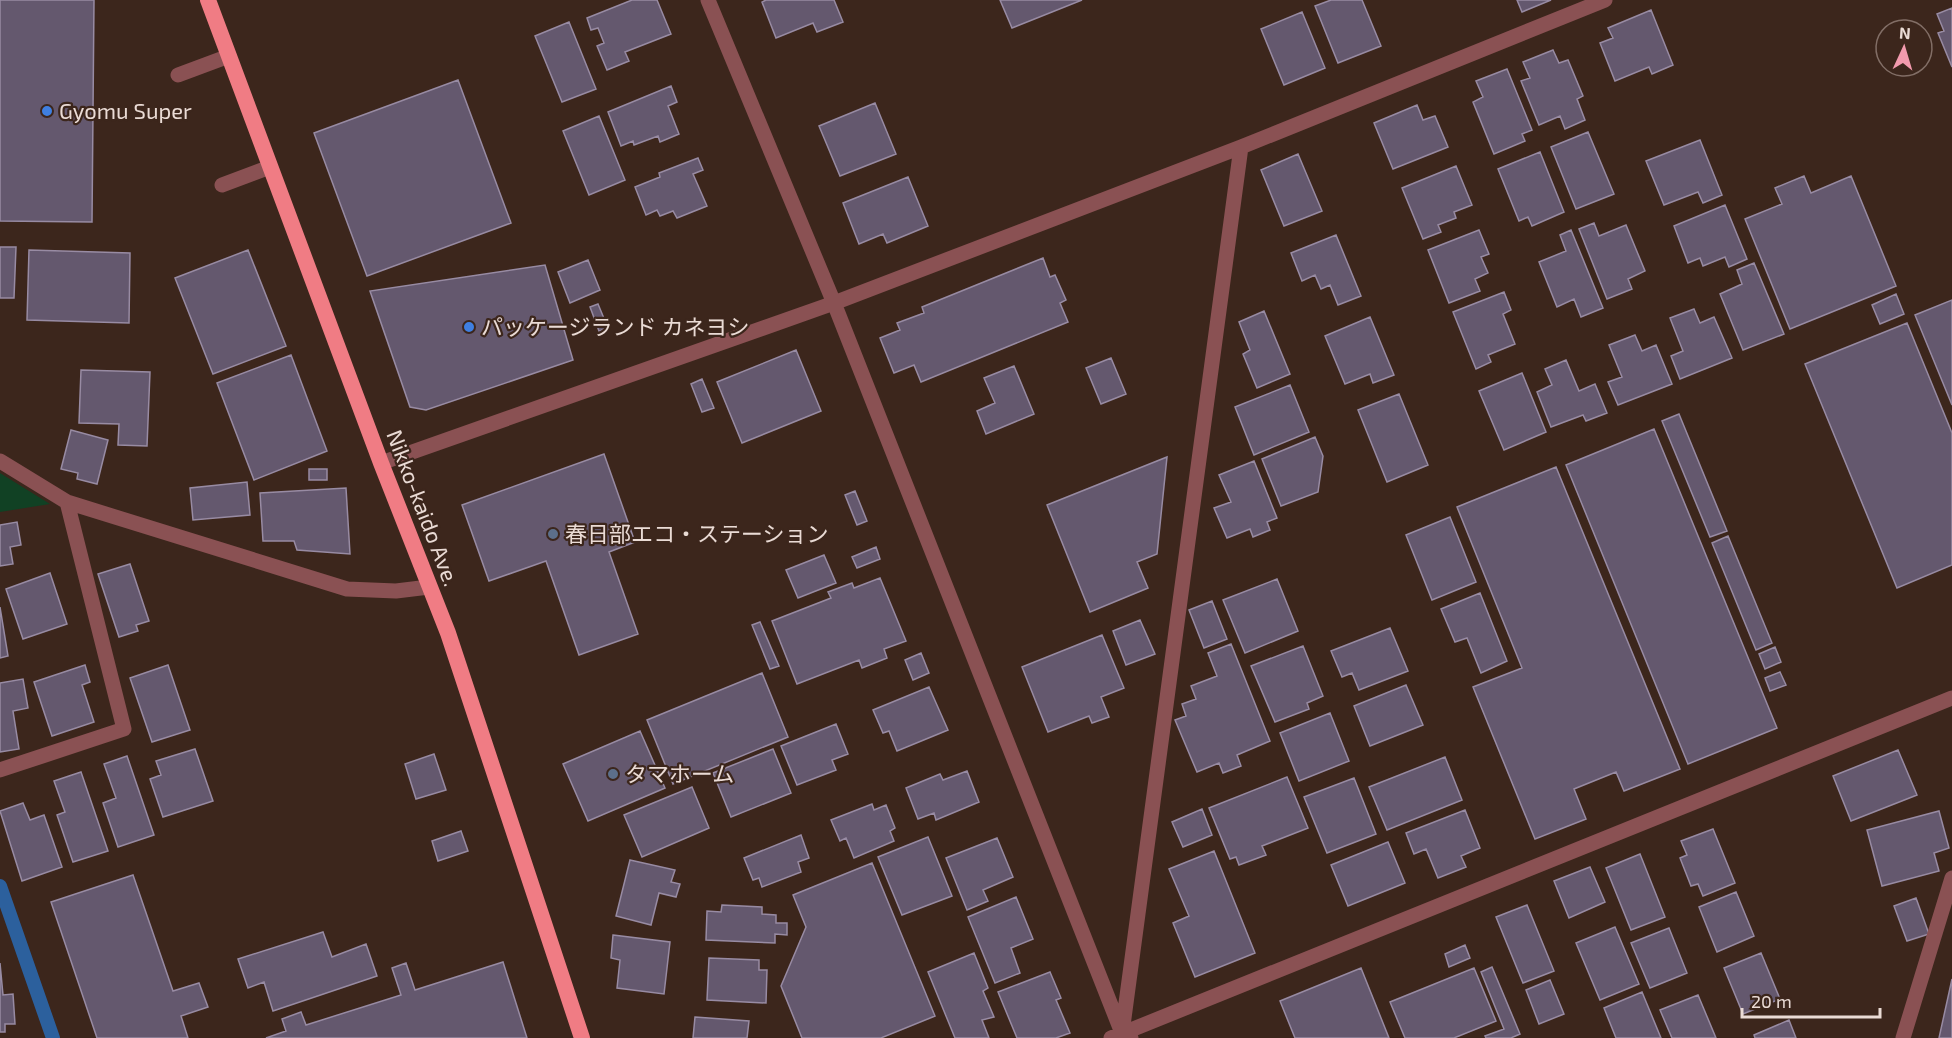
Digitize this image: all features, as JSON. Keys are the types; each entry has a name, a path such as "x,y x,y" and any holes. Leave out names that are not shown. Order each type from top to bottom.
{"highway":[{"name":"Nikko-kaido Ave.","path":"208,0 381,463 448,633 582,1038"}],"street":[{"path":"708,0 834,303 1122,1037"},
{"path":"381,463 834,303 1241,147 1605,0"},
{"path":"178,75 229,56"},
{"path":"1122,1037 1241,147"},
{"path":"222,185 270,167"},
{"path":"0,461 67,502 347,590 396,591 429,587"},
{"path":"0,770 124,729 67,502"},
{"path":"1122,1037 1952,698"},
{"path":"1903,1038 1952,878"}],"green space":[{"path":"0,473 50,504 0,512"}],"building":[{"name":"Gyomu Super","path":"0,0 94,0 92,222 0,221"},
{"path":"632,0 657,0 671,34 625,52 629,61 607,70 597,46 604,43 598,28 591,30 587,18"},
{"path":"766,0 834,0 843,22 817,32 813,23 776,38 762,2"},
{"path":"1000,0 1082,0 1012,28"},
{"path":"1331,0 1362,0 1381,46 1338,63 1315,6"},
{"path":"1517,0 1551,0 1522,12"},
{"path":"1952,8 1952,67 1938,33 1944,31 1937,14"},
{"path":"1651,10 1673,65 1652,74 1649,67 1615,81 1600,43 1613,38 1608,28"},
{"path":"1302,12 1325,68 1284,85 1261,29"},
{"path":"569,22 596,89 562,102 535,36"},
{"path":"1553,50 1559,63 1568,60 1583,96 1577,99 1585,120 1565,129 1560,116 1539,125 1521,81 1530,78 1523,62"},
{"path":"1507,69 1532,130 1522,134 1525,141 1494,154 1473,102 1483,97 1476,81"},
{"path":"458,80 511,223 367,276 314,133"},
{"path":"671,86 677,102 668,106 679,134 660,142 658,136 634,145 633,141 621,146 608,112"},
{"path":"875,103 896,154 840,176 819,126"},
{"path":"1417,105 1423,120 1435,116 1448,147 1393,169 1374,123"},
{"path":"599,116 625,180 589,195 563,131"},
{"path":"1588,132 1614,194 1576,209 1551,147"},
{"path":"1700,140 1722,195 1703,203 1698,192 1664,205 1646,161"},
{"path":"1540,152 1564,212 1532,226 1528,217 1519,221 1498,169"},
{"path":"1298,154 1322,211 1284,226 1261,170"},
{"path":"698,158 703,170 693,174 707,206 677,218 673,211 660,216 657,210 646,215 635,187 660,177 659,173"},
{"path":"1456,166 1472,205 1454,212 1456,218 1438,225 1441,232 1423,239 1402,188"},
{"path":"1804,176 1811,193 1851,176 1896,286 1790,329 1745,219 1782,204 1775,188"},
{"path":"908,177 928,226 887,243 883,234 859,244 843,203"},
{"path":"1725,205 1747,259 1729,267 1725,257 1703,266 1700,258 1688,263 1674,226"},
{"path":"1594,223 1599,236 1626,225 1645,271 1628,279 1632,289 1607,299 1579,229"},
{"path":"1479,230 1489,254 1481,257 1488,273 1475,279 1480,291 1449,303 1428,250"},
{"path":"1571,230 1603,308 1581,317 1574,299 1557,307 1539,262 1566,251 1560,235"},
{"path":"1336,235 1361,296 1338,305 1330,285 1321,289 1315,275 1302,281 1291,253"},
{"path":"0,247 16,247 14,298 0,298"},
{"path":"29,250 130,253 129,323 27,320"},
{"path":"248,250 286,346 213,374 175,278"},
{"path":"1043,258 1050,277 1055,275 1066,300 1060,303 1068,322 921,382 914,365 894,373 880,338 900,330 897,323 924,313 922,307"},
{"path":"588,260 600,290 570,303 558,272"},
{"path":"1754,263 1784,334 1743,350 1720,294 1742,284 1737,270"},
{"path":"545,265 573,360 426,410 410,407 370,291"},
{"path":"1504,292 1511,310 1503,314 1515,344 1488,355 1491,362 1476,369 1453,312"},
{"path":"1896,294 1904,314 1880,324 1872,305"},
{"path":"1952,300 1952,405 1915,315"},
{"path":"598,304 608,328 599,331 590,307"},
{"path":"1694,309 1700,323 1714,317 1732,358 1680,379 1671,356 1683,351 1670,318"},
{"path":"1264,311 1290,374 1257,388 1243,354 1250,350 1239,322"},
{"path":"1370,317 1394,375 1373,383 1370,374 1345,384 1325,336"},
{"path":"1907,323 1952,433 1952,565 1897,588 1805,364"},
{"path":"1635,335 1642,351 1656,345 1672,384 1618,405 1608,382 1622,377 1609,345"},
{"path":"796,350 821,411 742,443 717,382"},
{"path":"291,355 327,451 254,480 217,383"},
{"path":"1111,358 1126,394 1101,404 1086,368"},
{"path":"1566,360 1579,391 1595,384 1607,413 1586,421 1583,415 1551,427 1537,392 1552,385 1545,369"},
{"path":"1014,366 1034,414 986,434 977,411 995,403 984,378"},
{"path":"81,370 150,372 147,446 118,445 119,424 79,423"},
{"path":"1522,373 1546,432 1504,450 1479,391"},
{"path":"702,379 714,408 702,412 691,384"},
{"path":"1290,385 1309,432 1254,455 1235,407"},
{"path":"1399,394 1428,465 1387,482 1358,410"},
{"path":"1679,414 1727,531 1710,537 1662,421"},
{"path":"1654,429 1777,728 1688,764 1566,465"},
{"path":"71,430 108,440 97,484 77,479 78,473 61,469"},
{"path":"1315,437 1323,456 1318,492 1281,506 1262,459"},
{"path":"604,454 635,542 609,552 638,634 579,655 546,561 489,581 462,505"},
{"path":"1167,457 1157,554 1137,562 1148,588 1090,612 1047,505"},
{"path":"1254,461 1277,518 1267,522 1270,530 1253,537 1250,529 1227,538 1214,508 1231,502 1219,475"},
{"path":"1556,467 1680,769 1624,791 1616,772 1574,789 1586,819 1535,839 1473,687 1522,668 1457,507"},
{"path":"309,469 327,469 327,480 309,480"},
{"path":"247,482 250,515 193,520 190,488"},
{"path":"346,488 350,554 297,550 294,541 263,541 260,493"},
{"path":"855,491 867,521 857,525 845,495"},
{"path":"1450,517 1476,582 1432,600 1406,535"},
{"path":"17,522 21,545 10,547 13,564 0,566 0,525"},
{"path":"1728,536 1772,643 1756,650 1712,543"},
{"path":"876,547 880,559 857,568 852,557"},
{"path":"824,555 836,583 798,598 786,570"},
{"path":"130,564 149,621 136,625 138,631 119,637 98,574"},
{"path":"50,573 67,624 23,639 6,589"},
{"path":"880,578 906,641 884,649 887,658 862,668 859,660 797,684 772,621 831,598 828,592 852,583 854,588"},
{"path":"1277,579 1298,631 1245,653 1223,600"},
{"path":"1480,593 1507,661 1481,673 1467,638 1455,642 1441,609"},
{"path":"1212,601 1227,639 1204,648 1189,610"},
{"path":"0,607 8,656 0,658"},
{"path":"1140,620 1155,654 1126,665 1113,631"},
{"path":"760,622 779,666 770,669 752,625"},
{"path":"1390,628 1408,671 1359,690 1352,673 1342,677 1331,651"},
{"path":"1102,635 1124,688 1101,697 1109,717 1092,723 1089,716 1048,732 1022,667"},
{"path":"1231,644 1270,741 1237,755 1241,766 1223,773 1219,763 1197,772 1175,720 1186,716 1182,704 1196,699 1191,686 1217,676 1208,653"},
{"path":"1303,646 1323,696 1307,703 1309,709 1275,722 1251,666"},
{"path":"1775,647 1781,662 1765,669 1759,654"},
{"path":"921,653 929,673 913,680 905,660"},
{"path":"85,665 90,682 82,685 94,722 52,736 34,682"},
{"path":"168,665 190,730 152,742 130,678"},
{"path":"1780,672 1786,685 1770,691 1765,678"},
{"path":"762,673 788,737 673,784 647,720"},
{"path":"23,679 28,708 13,711 19,749 0,752 0,683"},
{"path":"1406,685 1423,725 1370,746 1354,706"},
{"path":"929,687 948,730 897,751 889,731 883,733 873,710"},
{"path":"1330,713 1349,761 1299,781 1280,733"},
{"path":"836,724 848,754 832,760 836,770 797,785 781,746"},
{"path":"640,731 665,788 588,821 563,764"},
{"path":"195,749 213,801 163,817 150,779 161,775 156,761"},
{"path":"773,749 791,793 731,817 713,773"},
{"path":"1898,750 1917,795 1851,821 1833,776"},
{"path":"434,754 446,790 416,799 405,764"},
{"path":"127,756 154,835 118,847 103,803 116,798 104,764"},
{"path":"1445,757 1462,800 1387,830 1369,787"},
{"path":"967,771 979,802 936,820 934,813 918,819 906,788 940,774 943,780"},
{"path":"81,772 108,851 73,862 57,815 65,812 54,781"},
{"path":"1287,777 1308,828 1262,846 1266,855 1239,865 1236,857 1230,859 1209,808"},
{"path":"1354,778 1376,834 1327,853 1304,797"},
{"path":"692,787 709,828 642,857 624,815"},
{"path":"23,803 30,820 44,815 62,867 22,881 0,811"},
{"path":"872,804 874,810 886,805 895,828 890,831 894,841 854,858 846,838 840,841 831,820"},
{"path":"1202,809 1212,835 1183,847 1172,822"},
{"path":"1465,810 1480,848 1461,856 1466,867 1438,878 1426,849 1414,854 1406,833"},
{"path":"1939,811 1949,848 1934,853 1939,871 1882,886 1867,830"},
{"path":"1713,829 1735,883 1703,896 1698,884 1691,886 1680,858 1687,855 1681,841"},
{"path":"461,831 468,851 438,861 432,841"},
{"path":"801,835 809,858 798,862 801,872 762,887 759,878 753,880 744,858"},
{"path":"928,837 952,896 902,915 878,857"},
{"path":"997,838 1013,877 983,890 988,901 967,910 946,858"},
{"path":"1388,842 1405,883 1348,906 1331,865"},
{"path":"1214,851 1255,953 1195,977 1173,923 1189,916 1169,869"},
{"path":"1640,854 1665,917 1631,930 1606,868"},
{"path":"630,860 675,870 671,882 680,884 676,897 659,893 651,925 616,916"},
{"path":"872,863 935,1016 881,1038 802,1038 781,986 806,927 793,895"},
{"path":"1590,867 1605,902 1569,918 1554,881"},
{"path":"133,875 173,991 199,983 208,1007 181,1016 188,1038 97,1038 51,902"},
{"path":"1736,892 1754,936 1717,952 1699,907"},
{"path":"1016,897 1033,939 1011,948 1020,973 995,983 968,917"},
{"path":"1916,898 1929,934 1907,941 1894,906"},
{"path":"722,905 762,907 762,914 776,915 776,923 787,923 787,935 775,934 775,943 706,940 707,911 721,912"},
{"path":"1527,905 1554,971 1523,983 1496,917"},
{"path":"1615,927 1639,984 1600,1000 1576,943"},
{"path":"1669,928 1687,973 1650,988 1631,943"},
{"path":"323,932 332,957 366,944 377,976 273,1011 264,982 248,988 238,959"},
{"path":"613,935 670,942 664,994 617,988 620,960 611,958"},
{"path":"1465,945 1470,958 1449,967 1445,954"},
{"path":"974,953 988,988 983,991 994,1017 982,1020 989,1038 955,1038 928,972"},
{"path":"1761,953 1780,999 1743,1014 1724,968"},
{"path":"709,958 759,960 759,970 767,970 766,1003 707,1000"},
{"path":"503,962 527,1038 266,1038 286,1031 282,1019 301,1012 306,1025 401,995 392,968 406,963 415,990"},
{"path":"0,963 3,995 13,994 15,1024 5,1024 5,1032 0,1032"},
{"path":"1492,967 1520,1034 1511,1038 1486,1038 1485,1036 1504,1029 1481,972"},
{"path":"1361,968 1389,1038 1295,1038 1280,1001"},
{"path":"1474,968 1496,1021 1454,1038 1405,1038 1390,1002"},
{"path":"1050,972 1061,998 1056,1000 1070,1033 1056,1038 1017,1038 998,992"},
{"path":"1952,979 1952,1038 1939,1038"},
{"path":"1550,980 1564,1014 1539,1024 1526,990"},
{"path":"1642,992 1661,1038 1616,1038 1604,1008"},
{"path":"1698,995 1716,1038 1672,1038 1660,1010"},
{"path":"695,1017 749,1021 747,1038 693,1038"},
{"path":"1789,1020 1796,1038 1755,1038 1754,1035"}],"waterway":[{"path":"0,886 53,1038"}],"place":[{"name":"Gyomu Super","path":"47,111"},
{"name":"パッケージランド カネヨシ","path":"469,327"},
{"name":"春日部エコ・ステーション","path":"553,534"},
{"name":"タマホーム","path":"613,774"}]}
